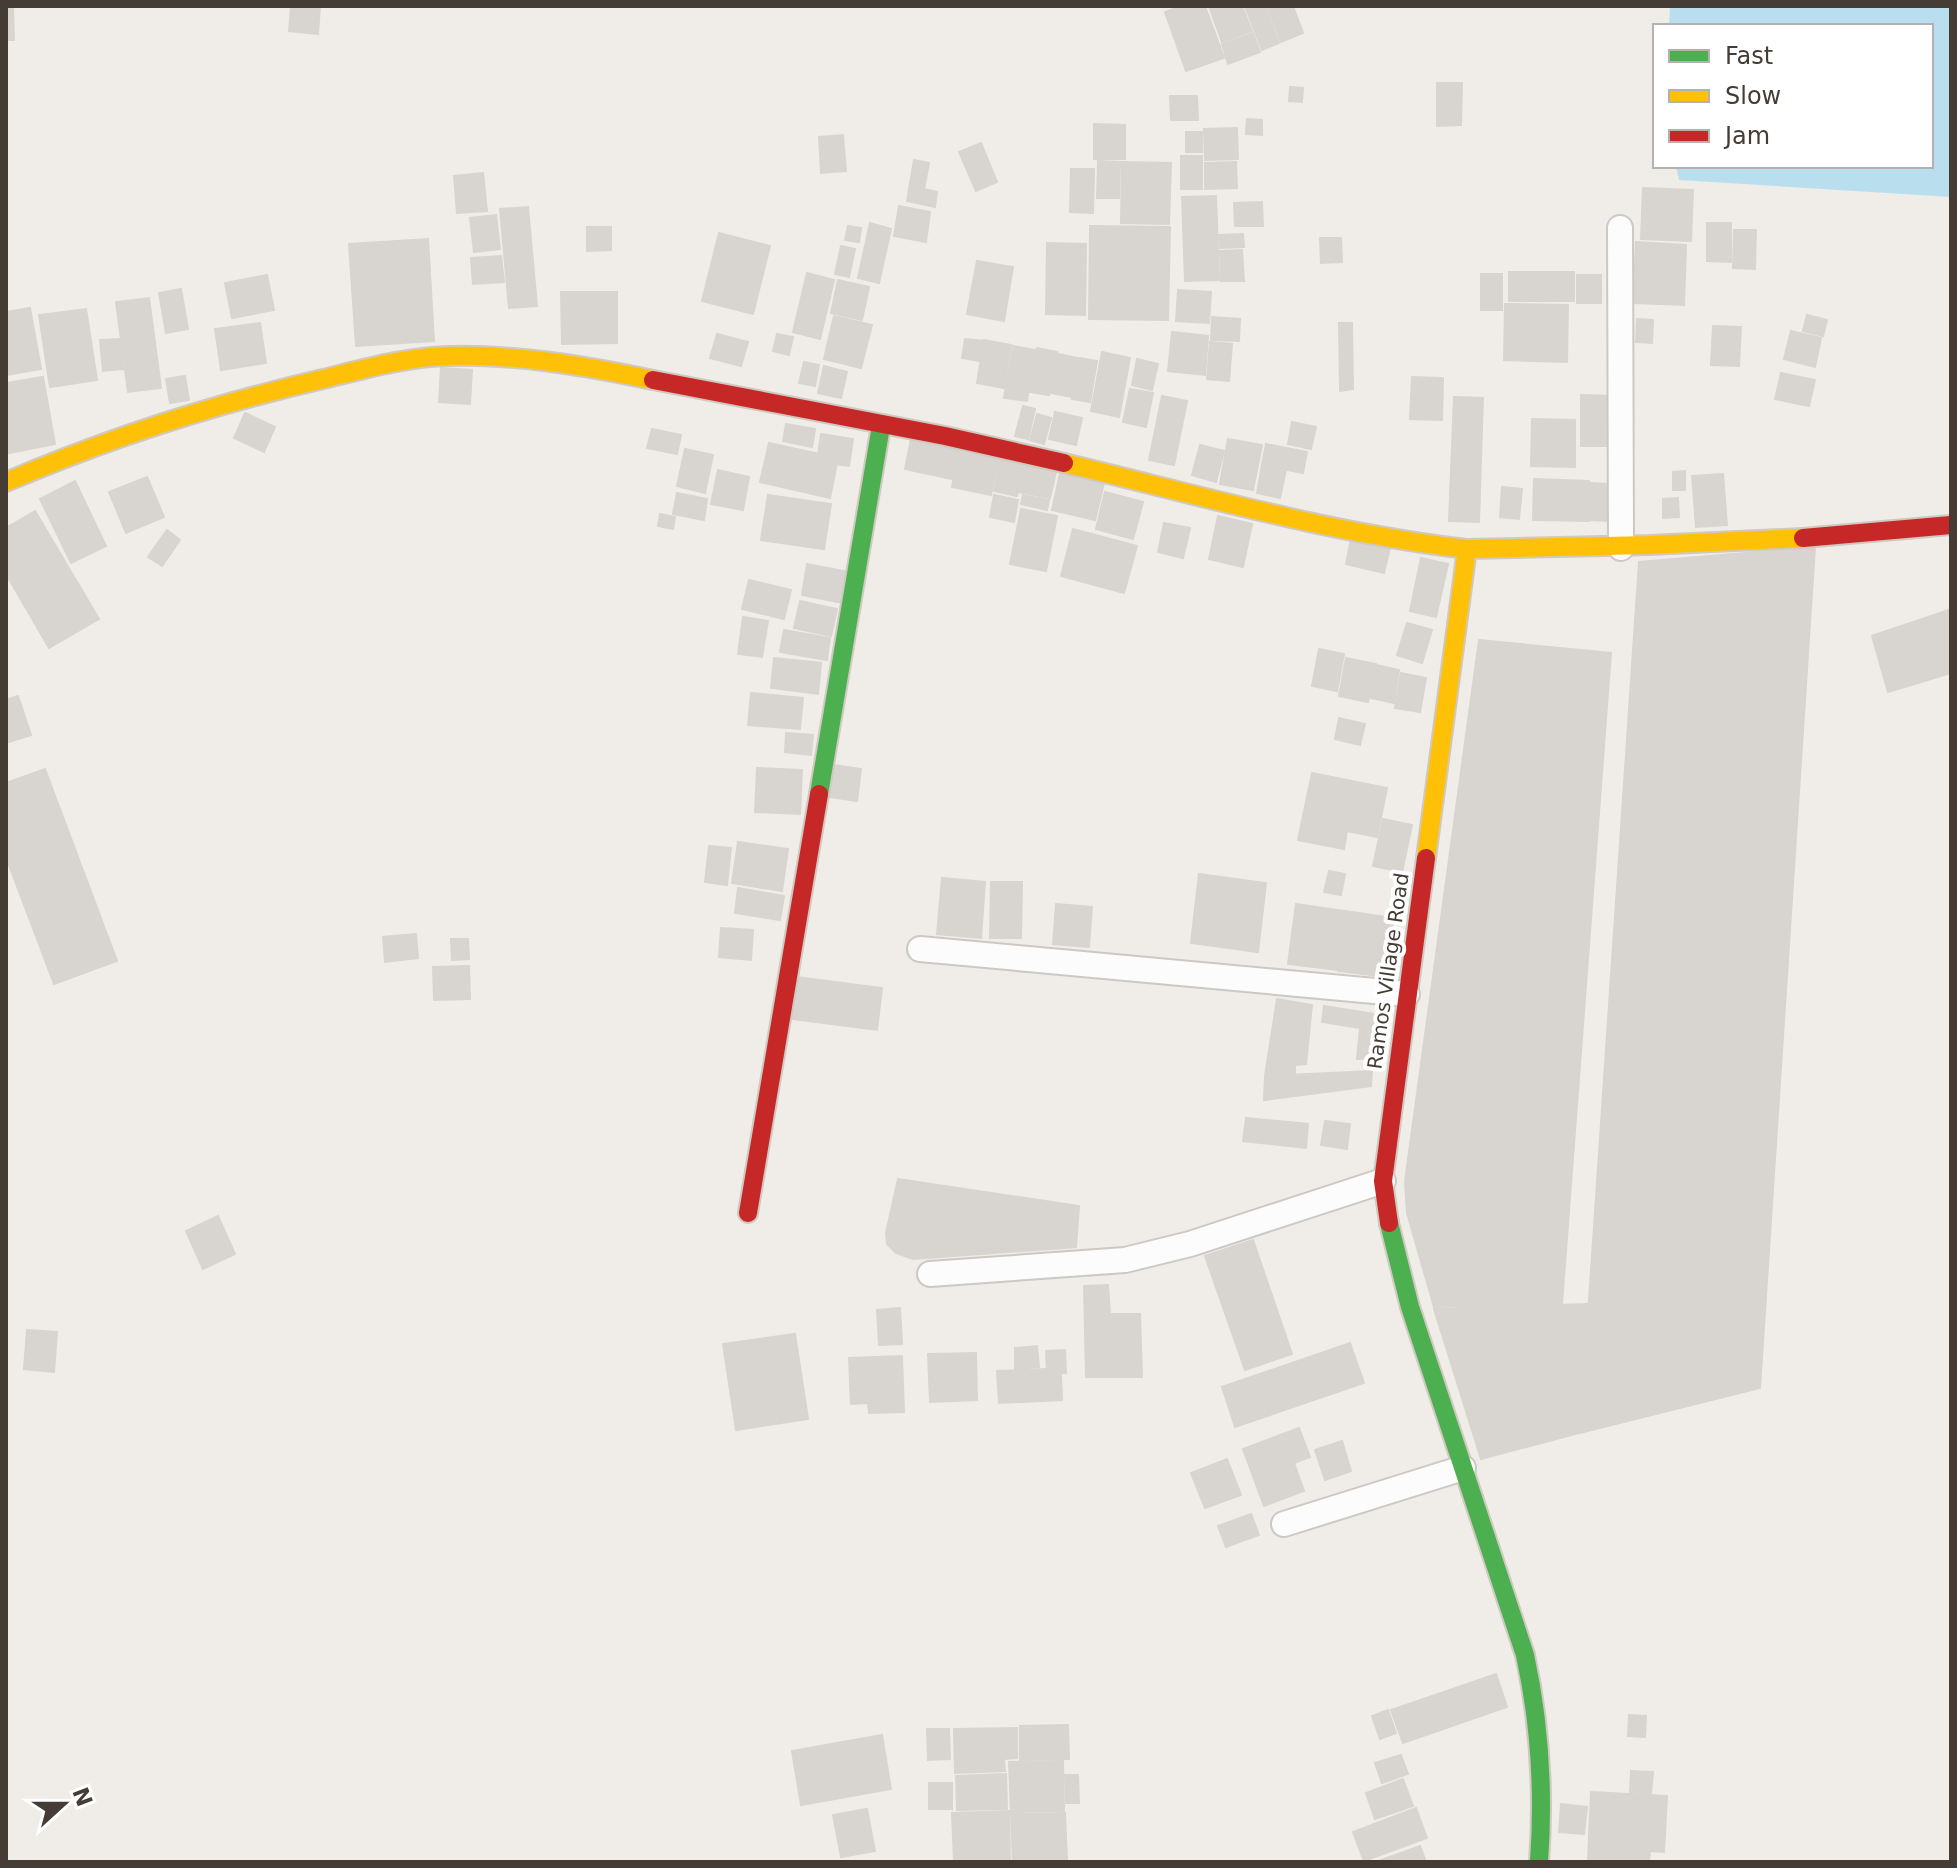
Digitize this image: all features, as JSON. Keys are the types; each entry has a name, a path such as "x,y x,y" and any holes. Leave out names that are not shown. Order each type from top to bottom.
{"street":[{"path":"1620,228 1621,548"},
{"path":"6,482 100,443 175,418 384,365 444,356 503,356 576,365 1007,449 1331,528 1417,544 1467,549 1621,548 1840,536 1951,525"},
{"path":"748,1213 881,426"},
{"name":"Ramos Village Road","path":"1467,549 1383,1181 1390,1230 1410,1307 1525,1655 1535,1700 1541,1755 1539,1862"},
{"path":"920,949 1407,994"},
{"path":"930,1274 1089,1265 1125,1260 1190,1244 1383,1181"},
{"path":"1284,1524 1463,1468"}],"water":[{"path":"1670,6 1951,6 1951,197 1679,180 1676,168 1933,168 1933,24 1669,24"}],"building":[{"path":"6,6 13,6 14,40 6,40"},
{"path":"291,6 320,6 318,34 289,31"},
{"path":"1182,6 1205,6 1224,58 1186,71 1165,12"},
{"path":"1209,6 1242,6 1252,31 1222,42"},
{"path":"1245,6 1265,6 1279,43 1262,50"},
{"path":"1267,6 1293,6 1303,33 1281,42"},
{"path":"1253,33 1260,52 1228,64 1222,44"},
{"path":"1437,83 1462,83 1461,125 1437,126"},
{"path":"1290,87 1303,88 1302,102 1289,101"},
{"path":"1170,96 1197,96 1198,120 1171,120"},
{"path":"1247,119 1262,120 1262,135 1246,134"},
{"path":"1094,124 1125,125 1125,159 1094,159"},
{"path":"1237,128 1238,159 1205,160 1204,129"},
{"path":"1186,132 1202,132 1202,152 1186,152"},
{"path":"843,135 846,171 821,173 819,137"},
{"path":"981,143 997,182 976,191 959,152"},
{"path":"1181,156 1202,156 1202,189 1181,189"},
{"path":"914,160 929,163 924,189 937,192 935,207 907,201"},
{"path":"1098,161 1120,162 1119,198 1097,198"},
{"path":"1122,162 1171,163 1169,224 1121,223"},
{"path":"1236,162 1237,188 1205,189 1205,163"},
{"path":"1071,169 1094,169 1093,213 1070,212"},
{"path":"483,173 487,211 457,213 454,176"},
{"path":"1643,188 1693,190 1691,241 1641,239"},
{"path":"1216,196 1219,280 1185,281 1182,197"},
{"path":"1262,202 1263,226 1235,226 1234,203"},
{"path":"899,206 930,212 926,242 894,236"},
{"path":"528,207 537,306 509,308 500,209"},
{"path":"496,215 500,249 474,252 470,218"},
{"path":"870,223 891,229 879,283 858,278"},
{"path":"1707,223 1731,223 1731,262 1707,261"},
{"path":"848,226 861,228 859,242 845,240"},
{"path":"1090,226 1170,227 1168,320 1089,319"},
{"path":"587,227 611,227 611,250 587,251"},
{"path":"1734,230 1756,230 1755,269 1733,268"},
{"path":"719,233 770,246 753,314 702,301"},
{"path":"1243,234 1244,247 1220,248 1219,235"},
{"path":"1320,238 1341,238 1342,262 1321,263"},
{"path":"428,239 434,341 356,346 349,244"},
{"path":"1636,242 1686,245 1684,305 1633,303"},
{"path":"1047,243 1086,244 1085,315 1046,314"},
{"path":"841,246 855,249 849,277 835,274"},
{"path":"1242,250 1244,281 1221,281 1220,251"},
{"path":"501,256 504,282 473,284 471,258"},
{"path":"977,261 1013,267 1004,321 967,314"},
{"path":"1509,272 1574,272 1574,301 1509,301"},
{"path":"807,273 834,280 820,339 793,332"},
{"path":"1481,274 1502,274 1502,310 1481,310"},
{"path":"267,275 274,310 232,318 225,283"},
{"path":"1577,275 1601,275 1601,303 1577,303"},
{"path":"838,280 869,287 862,320 831,313"},
{"path":"181,289 188,329 166,333 159,293"},
{"path":"1178,290 1211,292 1209,323 1176,321"},
{"path":"561,292 617,292 617,343 562,344"},
{"path":"149,298 161,388 128,392 116,302"},
{"path":"1505,304 1568,305 1567,362 1504,360"},
{"path":"30,308 41,369 6,375 6,312"},
{"path":"86,309 97,380 50,387 39,315"},
{"path":"1807,315 1827,320 1823,336 1803,331"},
{"path":"834,316 872,325 861,368 824,359"},
{"path":"1212,317 1240,319 1239,341 1211,340"},
{"path":"1637,319 1653,320 1652,343 1636,342"},
{"path":"260,323 266,363 221,370 215,329"},
{"path":"1339,323 1352,323 1353,389 1340,391"},
{"path":"1713,326 1741,327 1739,366 1711,365"},
{"path":"1791,331 1821,338 1815,367 1784,359"},
{"path":"1172,332 1208,336 1205,375 1168,371"},
{"path":"717,334 748,342 741,366 710,358"},
{"path":"777,334 793,337 789,355 773,351"},
{"path":"120,339 123,369 103,371 100,340"},
{"path":"965,339 983,341 980,361 962,358"},
{"path":"984,340 1011,345 1004,388 977,383"},
{"path":"1210,342 1232,344 1229,381 1207,379"},
{"path":"1013,346 1035,350 1027,401 1004,398"},
{"path":"1037,348 1057,352 1049,395 1030,392"},
{"path":"1102,352 1130,358 1119,417 1091,411"},
{"path":"1058,354 1078,358 1072,397 1051,393"},
{"path":"1080,358 1097,361 1090,402 1072,399"},
{"path":"1137,359 1158,364 1152,390 1132,385"},
{"path":"804,362 819,365 815,386 799,383"},
{"path":"824,366 847,372 841,398 818,393"},
{"path":"441,368 472,370 470,404 439,402"},
{"path":"1781,373 1815,380 1809,406 1775,399"},
{"path":"185,376 189,400 170,403 166,379"},
{"path":"43,377 55,444 9,453 6,383"},
{"path":"1412,377 1443,378 1442,420 1410,419"},
{"path":"1130,389 1153,393 1146,427 1123,422"},
{"path":"1581,395 1615,396 1614,446 1581,446"},
{"path":"1162,396 1187,401 1174,465 1149,460"},
{"path":"1454,397 1483,398 1479,522 1449,521"},
{"path":"1023,406 1035,409 1028,439 1015,436"},
{"path":"1055,412 1082,418 1076,445 1049,439"},
{"path":"245,413 275,427 264,452 234,438"},
{"path":"1037,414 1051,418 1044,444 1030,440"},
{"path":"1532,419 1575,420 1575,467 1531,466"},
{"path":"1292,422 1316,427 1311,449 1288,444"},
{"path":"786,424 815,429 812,447 783,441"},
{"path":"652,429 681,435 677,454 647,448"},
{"path":"821,434 853,439 849,466 817,462"},
{"path":"911,439 958,448 952,479 905,469"},
{"path":"1228,439 1262,445 1253,490 1220,484"},
{"path":"769,443 838,458 830,498 760,482"},
{"path":"1266,444 1307,452 1303,473 1262,465"},
{"path":"1200,445 1224,451 1216,482 1192,475"},
{"path":"960,447 999,455 991,495 952,487"},
{"path":"685,449 713,455 705,493 677,486"},
{"path":"1000,458 1024,463 1017,496 994,491"},
{"path":"1025,465 1056,472 1050,498 1019,492"},
{"path":"1262,465 1286,470 1280,498 1257,493"},
{"path":"1061,469 1105,479 1095,520 1052,510"},
{"path":"718,470 749,477 743,510 711,504"},
{"path":"1685,471 1685,490 1673,490 1673,472"},
{"path":"1723,474 1727,525 1696,527 1692,476"},
{"path":"147,477 164,517 126,533 109,492"},
{"path":"1534,479 1589,481 1589,521 1533,520"},
{"path":"75,481 106,546 71,563 40,499"},
{"path":"1590,483 1611,484 1610,521 1589,520"},
{"path":"1502,487 1522,489 1519,519 1500,517"},
{"path":"1105,492 1143,502 1133,539 1096,529"},
{"path":"677,493 707,499 704,520 673,514"},
{"path":"768,495 831,504 824,549 761,540"},
{"path":"994,495 1018,500 1014,522 990,517"},
{"path":"1023,495 1049,500 1047,510 1021,504"},
{"path":"1678,498 1679,517 1663,518 1663,499"},
{"path":"1021,509 1057,516 1046,571 1010,564"},
{"path":"35,511 99,619 49,648 6,574 6,528"},
{"path":"660,514 675,517 673,529 658,526"},
{"path":"1218,516 1252,524 1243,567 1209,559"},
{"path":"1164,523 1190,528 1183,558 1158,552"},
{"path":"1073,529 1137,546 1124,593 1061,576"},
{"path":"167,530 180,540 162,566 148,557"},
{"path":"1351,539 1390,548 1384,573 1346,564"},
{"path":"1815,547 1760,1388 1580,1433 1639,562"},
{"path":"1421,558 1448,564 1436,617 1410,611"},
{"path":"807,564 849,572 843,603 802,595"},
{"path":"749,580 791,590 784,619 742,609"},
{"path":"800,601 837,609 831,636 794,628"},
{"path":"1949,610 1951,673 1888,692 1872,636"},
{"path":"743,617 768,621 762,657 738,654"},
{"path":"1407,623 1432,630 1422,663 1397,655"},
{"path":"784,630 830,638 827,660 780,652"},
{"path":"1479,640 1611,653 1562,1304 1434,1307 1407,1213 1405,1181"},
{"path":"1319,649 1344,654 1337,691 1312,686"},
{"path":"774,658 821,663 818,694 771,688"},
{"path":"1346,658 1376,664 1368,702 1339,696"},
{"path":"1376,665 1399,670 1394,703 1371,698"},
{"path":"1401,673 1426,678 1420,712 1395,708"},
{"path":"751,693 803,698 800,729 748,725"},
{"path":"18,696 31,735 6,743 6,700"},
{"path":"1339,718 1365,724 1360,745 1335,739"},
{"path":"786,733 813,735 811,755 785,752"},
{"path":"834,765 861,769 857,801 830,797"},
{"path":"757,768 802,770 800,814 755,812"},
{"path":"45,769 117,961 54,984 6,857 6,783"},
{"path":"1312,773 1387,788 1377,837 1347,831 1344,849 1298,840"},
{"path":"1383,819 1412,825 1402,872 1373,866"},
{"path":"738,842 788,849 782,891 732,883"},
{"path":"709,846 731,848 727,885 705,882"},
{"path":"1329,871 1345,874 1341,895 1324,892"},
{"path":"1199,874 1266,883 1258,952 1191,943"},
{"path":"942,878 985,882 981,938 937,934"},
{"path":"991,882 1022,882 1021,938 990,938"},
{"path":"738,888 784,896 780,920 735,913"},
{"path":"1056,904 1092,907 1089,947 1053,944"},
{"path":"1296,904 1394,918 1389,951 1341,945 1337,970 1288,964"},
{"path":"721,928 753,930 751,960 719,957"},
{"path":"416,934 418,958 385,962 383,937"},
{"path":"451,939 468,939 469,959 452,960"},
{"path":"1341,946 1389,952 1386,977 1338,971"},
{"path":"469,966 470,999 434,1000 433,967"},
{"path":"789,976 882,988 877,1030 784,1018"},
{"path":"1277,999 1312,1005 1306,1064 1295,1065 1295,1074 1265,1076"},
{"path":"1324,1006 1381,1015 1373,1058 1357,1059 1360,1028 1322,1022"},
{"path":"1372,1071 1371,1086 1264,1100 1265,1076"},
{"path":"1246,1118 1308,1124 1306,1148 1243,1141"},
{"path":"1325,1121 1350,1124 1347,1149 1321,1145"},
{"path":"898,1179 1079,1206 1076,1247 913,1259 896,1253 887,1244 886,1233"},
{"path":"218,1216 235,1254 203,1269 186,1231"},
{"path":"1253,1240 1292,1354 1245,1370 1205,1256"},
{"path":"1108,1285 1110,1314 1140,1314 1142,1377 1086,1377 1084,1286"},
{"path":"1588,1304 1579,1433 1481,1459 1434,1309"},
{"path":"900,1308 902,1344 879,1345 877,1310"},
{"path":"27,1330 57,1332 54,1372 24,1369"},
{"path":"795,1334 808,1419 736,1430 723,1344"},
{"path":"1350,1343 1364,1383 1235,1427 1222,1387"},
{"path":"1037,1346 1039,1367 1015,1369 1015,1348"},
{"path":"1065,1350 1066,1373 1047,1374 1046,1351"},
{"path":"976,1353 977,1400 930,1402 928,1354"},
{"path":"902,1356 904,1412 869,1413 868,1403 851,1404 849,1358"},
{"path":"1046,1369 1046,1375 1061,1375 1062,1400 999,1403 997,1371"},
{"path":"1299,1428 1310,1457 1294,1463 1304,1491 1264,1506 1243,1449"},
{"path":"1342,1441 1351,1471 1325,1480 1315,1450"},
{"path":"1227,1459 1241,1495 1205,1508 1191,1473"},
{"path":"1251,1514 1259,1535 1226,1547 1218,1526"},
{"path":"1496,1674 1507,1707 1403,1743 1391,1710"},
{"path":"1388,1710 1396,1733 1380,1739 1372,1716"},
{"path":"1629,1715 1646,1716 1645,1737 1628,1736"},
{"path":"1068,1725 1069,1759 1020,1760 1020,1726"},
{"path":"1017,1728 1017,1758 1004,1759 1005,1771 955,1773 954,1729"},
{"path":"927,1729 949,1729 950,1759 928,1760"},
{"path":"882,1735 891,1789 801,1805 792,1751"},
{"path":"1401,1755 1408,1774 1382,1783 1375,1763"},
{"path":"1063,1761 1064,1811 1011,1812 1009,1762"},
{"path":"1631,1771 1653,1772 1651,1794 1630,1792"},
{"path":"1006,1774 1007,1809 957,1810 956,1776"},
{"path":"1065,1775 1078,1775 1079,1803 1066,1803"},
{"path":"1403,1779 1413,1806 1375,1819 1366,1793"},
{"path":"929,1783 952,1783 952,1809 929,1809"},
{"path":"1591,1792 1667,1796 1664,1852 1650,1851 1649,1862 1588,1860"},
{"path":"1561,1804 1587,1807 1584,1834 1559,1832"},
{"path":"1416,1808 1427,1838 1364,1861 1353,1832"},
{"path":"867,1809 875,1851 841,1857 833,1815"},
{"path":"1009,1811 1010,1862 954,1862 952,1813"},
{"path":"1065,1813 1067,1861 1013,1862 1011,1814"},
{"path":"1420,1846 1426,1862 1376,1862"}],"traffic: fast":[{"path":"819,794 881,426"},
{"path":"1389,1223 1410,1307 1525,1655 1540,1758 1539,1862"}],"traffic: slow":[{"path":"6,482 84,451 202,411 401,361 448,356 500,357 577,366 653,380"},
{"path":"1064,463 1314,523 1467,549"},
{"path":"1426,858 1467,549 1803,538"}],"traffic: jam":[{"path":"653,380 945,436 1064,463"},
{"path":"1803,538 1951,525"},
{"path":"748,1213 819,794"},
{"path":"1389,1223 1383,1181 1426,858"}]}
